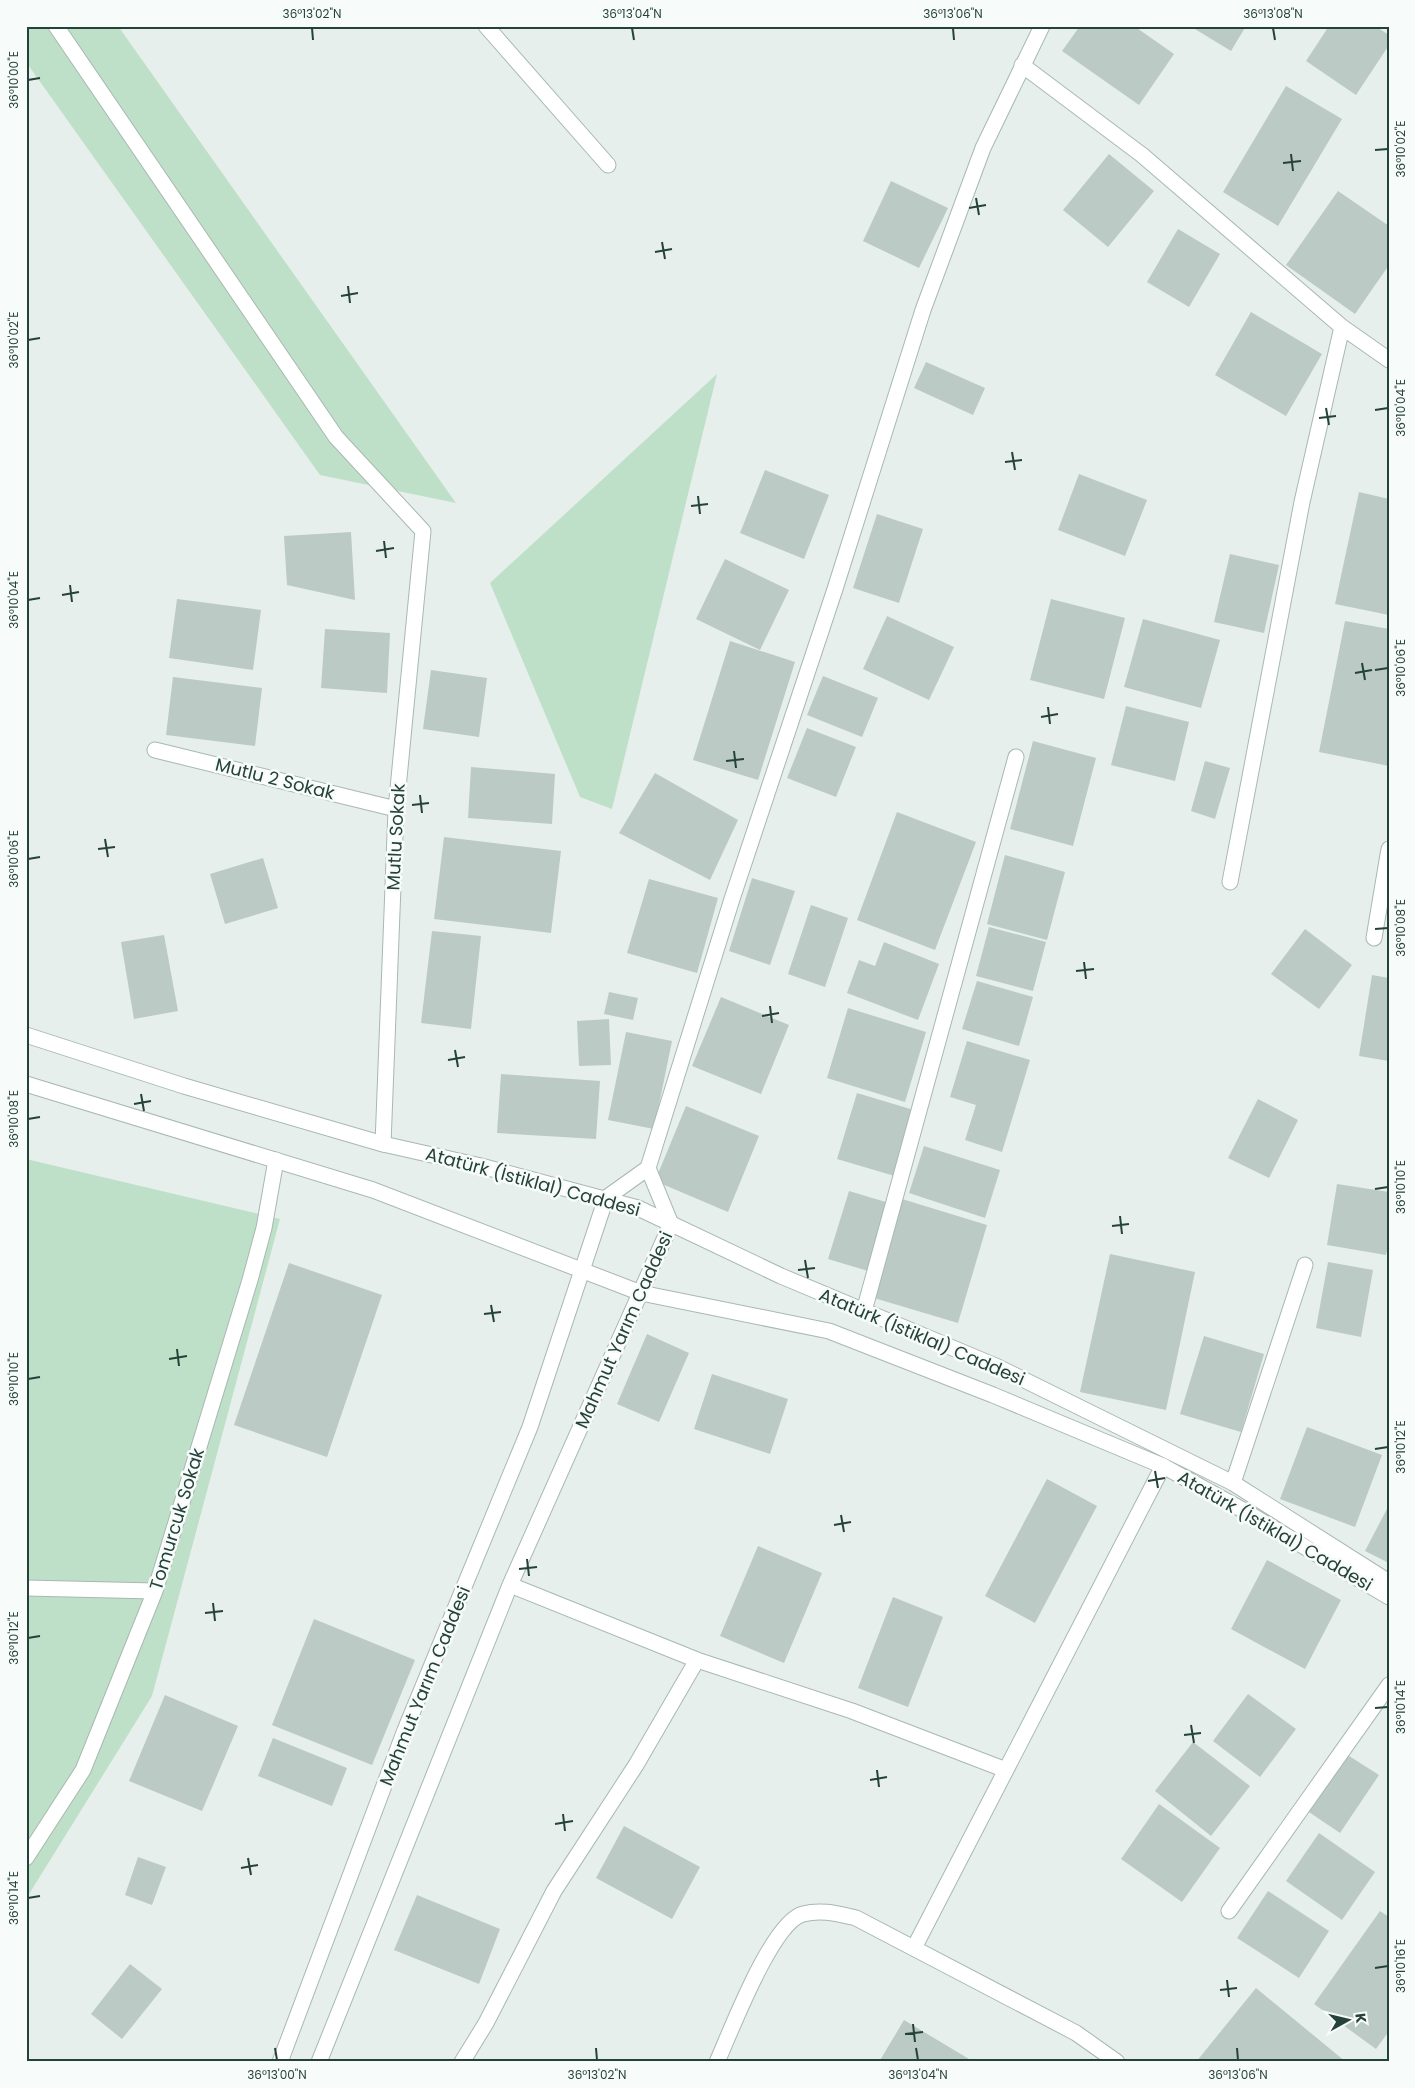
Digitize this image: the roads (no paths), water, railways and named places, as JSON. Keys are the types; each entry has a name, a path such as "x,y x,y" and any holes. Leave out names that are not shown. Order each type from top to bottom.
{"street":[{"name":"Mutlu Sokak","path":"56,26 336,437 423,531 396,809 383,1144"},
{"path":"486,26 608,165"},
{"path":"606,1198 648,1168 729,909 835,590 923,310 983,148 1042,26"},
{"path":"1022,65 1142,155 1342,327 1389,360"},
{"path":"1230,882 1302,502 1342,327"},
{"name":"Mutlu 2 Sokak","path":"155,750 396,809"},
{"path":"864,1311 1016,757"},
{"path":"1374,938 1389,850"},
{"name":"Atatürk (İstiklal) Caddesi","path":"26,1035 184,1086 383,1144 481,1166 638,1208 781,1276 998,1367 1233,1483 1389,1582"},
{"name":"Atatürk (İstiklal) Caddesi","path":"26,1084 373,1190 641,1292 824,1329 994,1395 1163,1466 1241,1509 1389,1597"},
{"name":"Tomurcuk Sokak","path":"26,1858 83,1770 155,1591 250,1280 264,1228 276,1160"},
{"name":"Mahmut Yarım Caddesi","path":"319,2062 510,1585 671,1224 648,1168"},
{"name":"Mahmut Yarım Caddesi","path":"280,2062 406,1730 530,1427 606,1198"},
{"path":"1233,1483 1304,1265"},
{"path":"914,1948 1163,1466"},
{"path":"510,1585 697,1660 852,1711 1006,1770"},
{"path":"26,1588 155,1591"},
{"path":"462,2062 486,2023 554,1891 636,1765 697,1660"},
{"path":"1228,1911 1389,1685"},
{"path":"717,2062 760,1966 781,1932 801,1914 825,1911 856,1918 1076,2032 1117,2062"}]}
